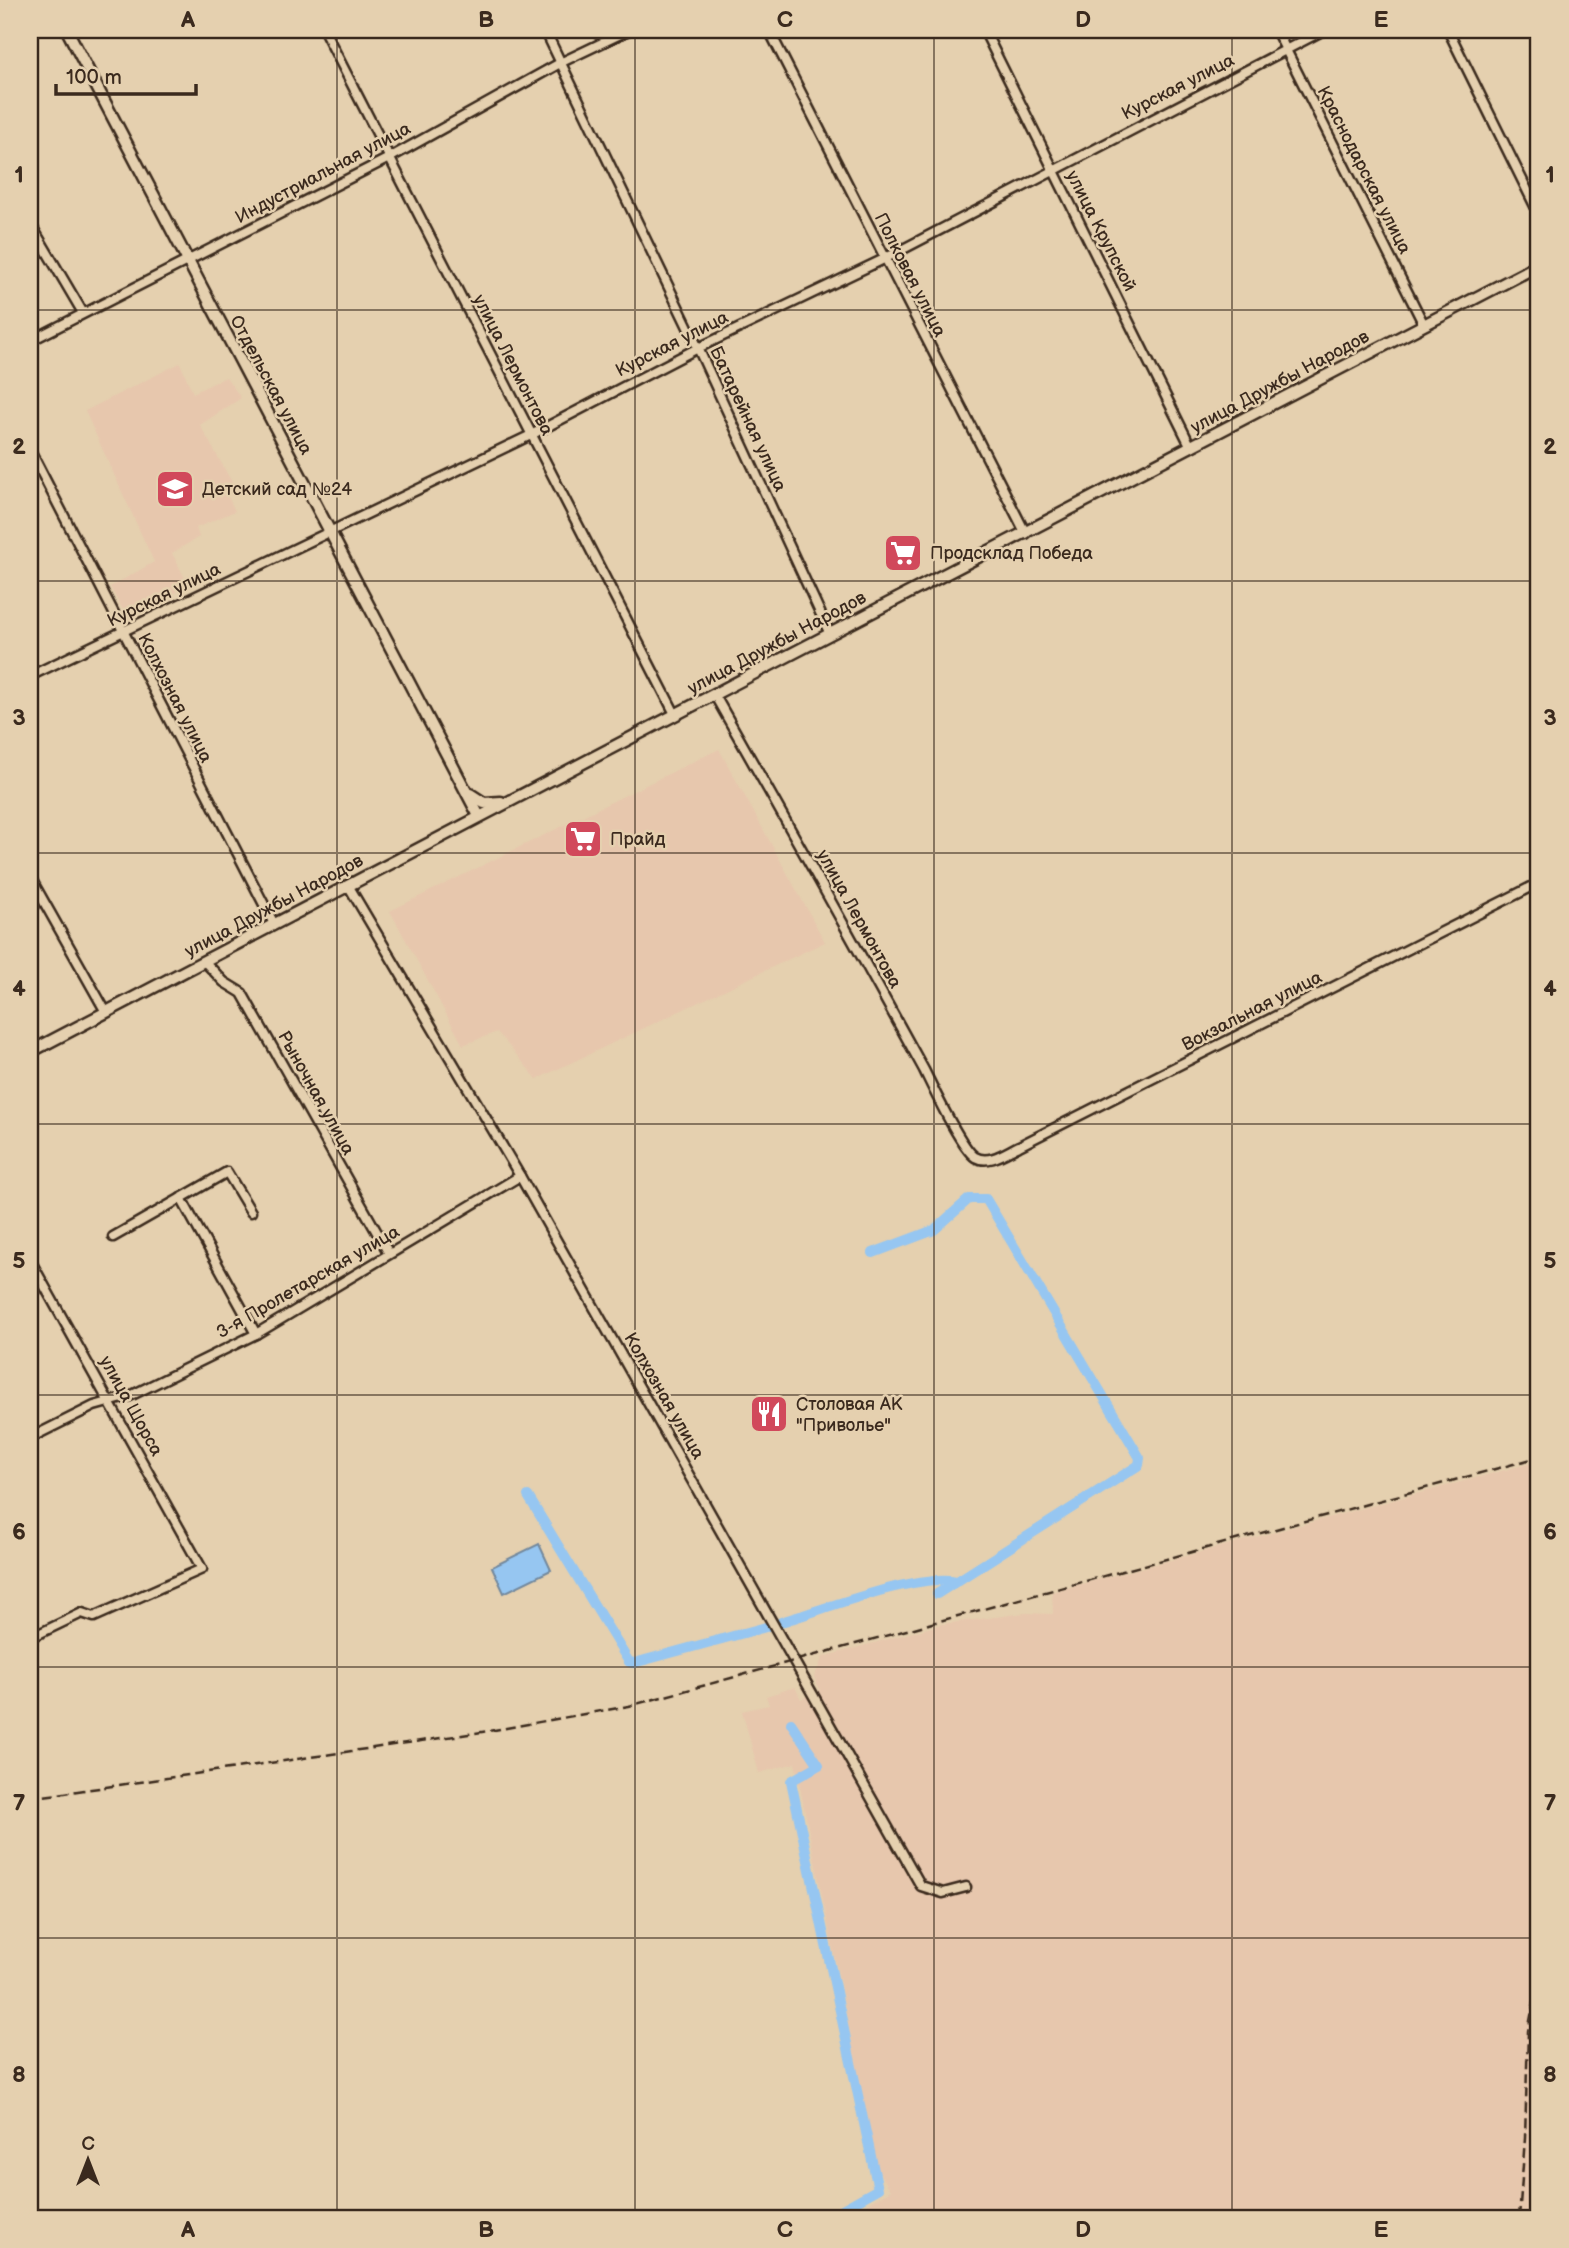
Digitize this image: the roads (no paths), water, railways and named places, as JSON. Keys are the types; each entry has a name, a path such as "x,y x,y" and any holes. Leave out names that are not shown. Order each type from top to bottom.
{"street":[{"name":"Отдельская улица","path":"67,30 479,816"},
{"name":"улица Лермонтова","path":"324,30 675,714"},
{"name":"Батарейная улица","path":"545,30 698,348 829,632"},
{"name":"Индустриальная улица","path":"30,341 391,157 562,62 629,30"},
{"name":"Полковая улица","path":"769,30 1026,534"},
{"name":"улица Крупской","path":"984,30 1191,447"},
{"name":"Краснодарская улица","path":"1276,30 1424,325"},
{"name":"Курская улица","path":"30,676 531,435 698,348 884,259 1324,30"},
{"path":"1448,30 1539,214"},
{"path":"30,223 83,313"},
{"name":"улица Дружбы Народов","path":"30,1052 829,632 1026,534 1539,265"},
{"name":"Колхозная улица","path":"30,450 274,924"},
{"name":"улица Лермонтова","path":"714,694 819,878 957,1131 977,1158"},
{"path":"466,792 484,803 508,801"},
{"path":"459,827 468,812 466,792"},
{"path":"30,877 106,1012"},
{"name":"Вокзальная улица","path":"977,1158 989,1160 1019,1146 1539,883"},
{"name":"Колхозная улица","path":"348,885 520,1175 921,1886 943,1893 966,1887"},
{"name":"Рыночная улица","path":"204,961 224,982 242,993 388,1252"},
{"path":"113,1237 227,1172 251,1212"},
{"name":"3-я Пролетарская улица","path":"30,1437 111,1401 130,1396 256,1334 346,1281 388,1252 520,1175"},
{"path":"181,1198 256,1334"},
{"name":"улица Щорса","path":"30,1260 111,1401 202,1569 94,1617 82,1613 30,1638"}],"water":[{"path":"539,1544 551,1570 504,1593 492,1567"}],"waterway":[{"path":"873,1253 934,1230 969,1199 986,1199 1140,1458 1139,1465 937,1594"},
{"path":"528,1496 629,1662 634,1663 766,1627"},
{"path":"781,1622 895,1587 919,1582 957,1581"},
{"path":"791,1723 819,1765 791,1781 878,2189 826,2218"}],"railway":[{"path":"30,1798 489,1731 629,1706 1539,1457"},
{"path":"1519,2218 1525,2138 1528,2031 1539,1976"},
{"path":"1535,2106 1539,2071"},
{"path":"1531,2187 1539,2121"}],"place":[{"name":"Детский сад №24","path":"175,489"},
{"name":"Продсклад Победа","path":"903,553"},
{"name":"Прайд","path":"583,839"},
{"name":"Столовая АК \"Приволье\"","path":"769,1414"}]}
